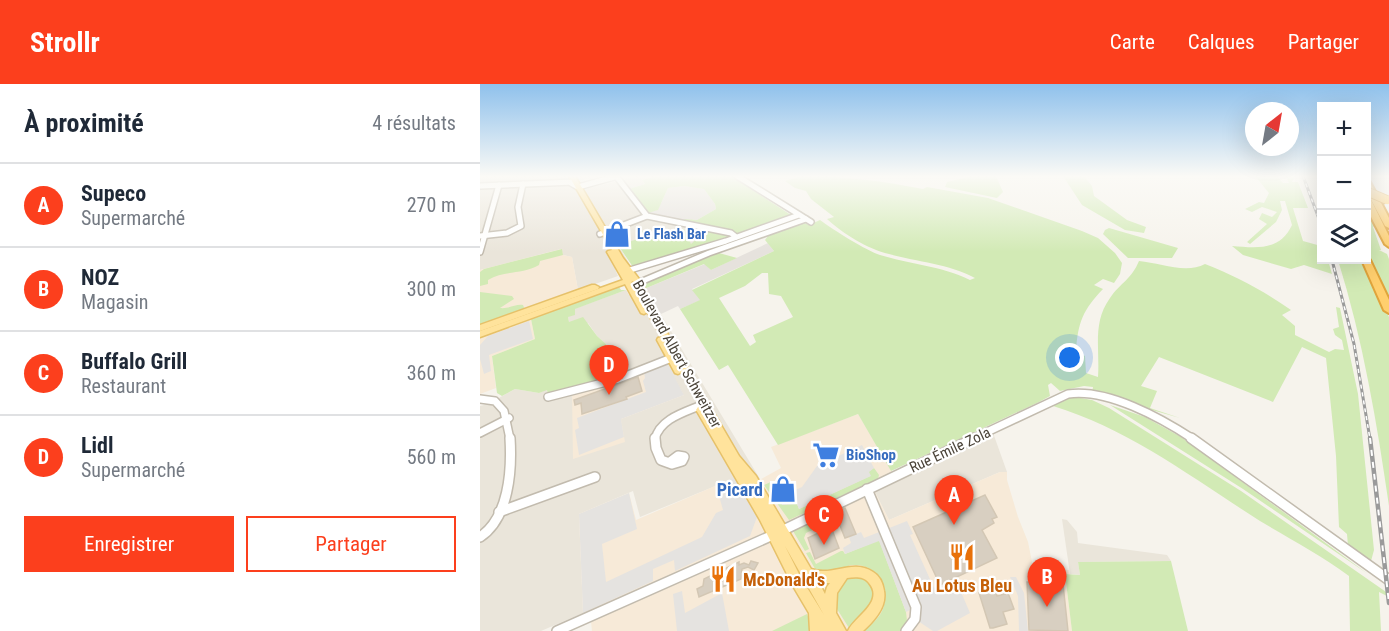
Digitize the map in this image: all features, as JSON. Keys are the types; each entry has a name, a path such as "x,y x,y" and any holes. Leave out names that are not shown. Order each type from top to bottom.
{"highway":[{"path":"1371,202 1389,244"},
{"path":"1373,202 1389,226"},
{"path":"1376,202 1389,215"},
{"path":"1368,264 1389,310"}],"main road":[{"name":"Boulevard Albert Schweitzer","path":"584,202 613,258 631,279 645,301 673,357"},
{"name":"Boulevard Albert Schweitzer","path":"602,234 620,259 673,357 777,532"},
{"path":"480,328 631,279"},
{"path":"480,334 631,279"},
{"path":"777,532 805,572 840,631"},
{"path":"777,532 815,613 818,630"},
{"path":"805,572 819,579 858,571 866,572 873,578 879,589 879,601 873,613 854,631"},
{"path":"831,615 831,591 843,574"}],"street":[{"path":"480,252 482,236 493,202"},
{"path":"482,236 511,232 521,226 519,202"},
{"path":"636,202 647,216"},
{"path":"631,279 808,221 778,202"},
{"path":"631,279 736,237 799,215"},
{"path":"602,234 647,216 731,233 736,237"},
{"path":"548,397 618,379 673,357"},
{"name":"Rue Émile Zola","path":"557,631 777,532 1068,394 1087,393 1134,407 1167,422 1389,580"},
{"path":"480,537 494,525 508,469 509,418 501,405 484,399"},
{"path":"670,462 664,462 659,456 655,442 657,430 665,421 701,405"},
{"path":"480,433 509,418"},
{"path":"499,512 595,477"},
{"path":"867,489 916,607 915,619 906,631"}],"shaded area":[{"path":"480,202 655,202 710,228 691,245 684,229 650,237 643,231 638,233 642,238 618,245 629,263 615,269 618,276 578,290 572,257 563,255 561,249 480,270"},
{"path":"662,202 713,202 716,209 697,220 685,219 681,222 648,213 658,210"},
{"path":"768,243 774,251 692,289 701,300 680,309 678,306 661,314 644,289 705,264 711,270"},
{"path":"562,249 563,255 572,257 578,290 480,325 480,270"},
{"path":"644,289 760,479 742,490 735,478 640,517 633,491 579,514 583,613 541,631 480,631 480,406 515,389 539,393 547,389 548,395 573,389 621,419 684,395 608,379 612,373 606,344 588,323 569,322 568,317 574,309 626,290 629,295"},
{"path":"531,319 535,339 492,356 496,388 480,394 480,338"},
{"path":"529,321 533,339 489,355 491,371 484,374 480,359 480,345 488,336"},
{"path":"666,362 684,395 621,419 625,442 573,459 572,393"},
{"path":"667,363 684,395 621,419 624,437 579,455 575,430 579,428 577,418 646,392 643,381 644,372"},
{"path":"858,414 895,476 872,486 889,520 1000,472 1007,472 1007,480 1028,542 1033,567 1069,570 1070,574 1065,574 1072,631 592,631 591,621 583,613 579,514 629,493 636,520 736,477 743,489 781,468 771,447"},
{"path":"992,430 1007,472 1000,472 889,520 872,486"},
{"path":"862,445 874,468 869,472 871,476 799,509 797,504 782,505 779,497 802,487 817,466"},
{"path":"736,477 757,517 750,536 675,571 674,560 653,569 653,581 583,613 579,514 629,493 637,529 602,544 606,582 702,537 716,513 723,510 716,485"},
{"path":"1062,519 1067,520 1077,532 1078,543 1167,555 1171,561 1078,562 1080,575 1070,574"},
{"path":"907,521 913,534 910,535 934,588 955,578 970,613 937,631 933,631 915,619 916,607 906,612 879,541 845,554 843,548 851,543 849,537 861,532 864,538"},
{"path":"1010,577 1016,577 1024,593 1028,631 1019,631 1018,596"},
{"path":"682,591 685,613 722,593 729,631 677,631 673,594"}],"green space":[{"path":"639,202 662,202 658,210 648,213"},
{"path":"713,202 770,202 791,215 736,234 681,222 685,219 697,220 716,209"},
{"path":"814,202 998,202 1098,238 1115,253 1122,263 1120,274 1114,283 1103,279 1094,285 1103,289 1086,310 1078,332 1076,351 1085,356 1086,373 1098,377 1098,336 1104,307 1133,273 1139,261 1181,268 1198,267 1205,264 1239,279 1291,310 1282,315 1295,326 1295,335 1329,352 1335,349 1344,350 1342,340 1335,335 1333,329 1339,327 1336,307 1340,308 1358,394 1374,550 1371,561 1348,546 1347,534 1339,527 1336,456 1326,358 1302,347 1273,402 1159,357 1141,386 1157,391 1150,408 1180,418 1092,393 1093,387 1084,386 1060,391 1051,383 1048,385 1050,396 891,471 858,414 778,445 728,365 719,370 680,309 700,300 692,290 774,251 765,240 768,236 804,223 809,225 820,220 874,253 948,271 970,280 975,278 955,269 881,252 864,245 827,219 834,217","holes":["762,273 768,273 769,294 781,296 793,317 753,335 756,342 750,346 719,298 745,286"]},
{"path":"1080,202 1102,202 1127,220 1146,227 1144,233 1125,230"},
{"path":"1259,202 1280,202 1282,210 1276,222 1250,244 1247,242 1267,224 1259,219 1262,213 1272,217 1277,212 1262,207 1252,212 1245,209"},
{"path":"1285,202 1306,202 1308,208 1293,208 1303,241 1317,245 1317,264 1329,264 1332,274 1304,265 1291,269 1243,255 1232,246 1267,246 1281,240 1292,225"},
{"path":"1371,216 1381,250 1379,250 1387,254 1389,259 1389,307 1370,264"},
{"path":"1109,228 1178,248 1172,258 1128,258 1103,234"},
{"path":"684,229 691,244 707,230 731,236 633,267 618,245 641,238 638,232 643,231 650,237"},
{"path":"562,249 563,255 540,261 539,265 533,268 494,277 488,280 488,284 480,286 480,272 484,269"},
{"path":"719,253 737,258 711,270 704,264 644,289 643,284 651,280"},
{"path":"1339,264 1365,264 1389,317 1389,506 1368,382"},
{"path":"619,287 621,290 626,290 575,309 575,315 568,317 569,322 583,317 606,344 612,373 608,379 548,395 547,390 539,393 515,389 502,396 497,393 492,356 535,339 531,319"},
{"path":"480,292 512,296 514,299 500,308 523,305 525,310 480,325"},
{"path":"1075,397 1092,400 1109,408 1241,491 1389,594 1389,597 1379,592 1381,631 1350,631 1349,576 1134,441 1081,416 1053,406 1064,399"},
{"path":"1110,405 1145,417 1181,437 1368,574 1243,489"},
{"path":"874,468 879,475 878,479 789,520 764,485 773,481 782,504 797,504 799,509 870,476 868,472"},
{"path":"833,511 834,513 821,519 823,525 806,533 804,538 809,549 805,551 793,531"},
{"path":"879,540 906,612 907,621 901,631 862,631 874,622 885,603 884,587 876,573 862,566 853,565 832,574 818,574 806,553 810,552 816,564 841,551 845,554"},
{"path":"1171,561 1188,631 1072,631 1065,574 1080,575 1078,562"},
{"path":"856,575 867,580 874,593 868,608 849,628 837,609 834,593 842,581"},
{"path":"807,614 812,628 808,631 772,631"}],"building":[{"path":"638,377 642,391 626,397 627,399 582,414 581,403 575,405 574,400"},
{"path":"985,495 997,517 992,519 994,523 982,530 997,558 940,585 913,527"},
{"path":"845,508 856,534 845,538 835,513"},
{"path":"831,527 839,548 815,559 808,538"},
{"name":"McDonald's","path":"751,561 758,563 754,570 748,567 742,569 741,579 699,597 697,589 703,586 704,579 739,562 739,565 744,563 749,565"},
{"path":"1027,582 1063,584 1068,631 1029,630"},
{"path":"994,587 997,596 1008,593 1014,609 1003,612 1007,624 990,628 979,593"}],"railway":[{"path":"1313,202 1317,214"},
{"path":"1333,264 1354,344 1370,439"},
{"path":"1370,438 1389,603"}],"place":[{"name":"Le Flash Bar","path":"617,234"},
{"name":"Lidl","path":"609,395"},
{"name":"BioShop","path":"826,455"},
{"name":"Picard","path":"783,489"},
{"name":"Supeco","path":"954,525"},
{"name":"Buffalo Grill","path":"824,545"},
{"name":"Au Lotus Bleu","path":"962,557"},
{"name":"McDonald's","path":"723,579"},
{"name":"NOZ","path":"1047,607"}]}
